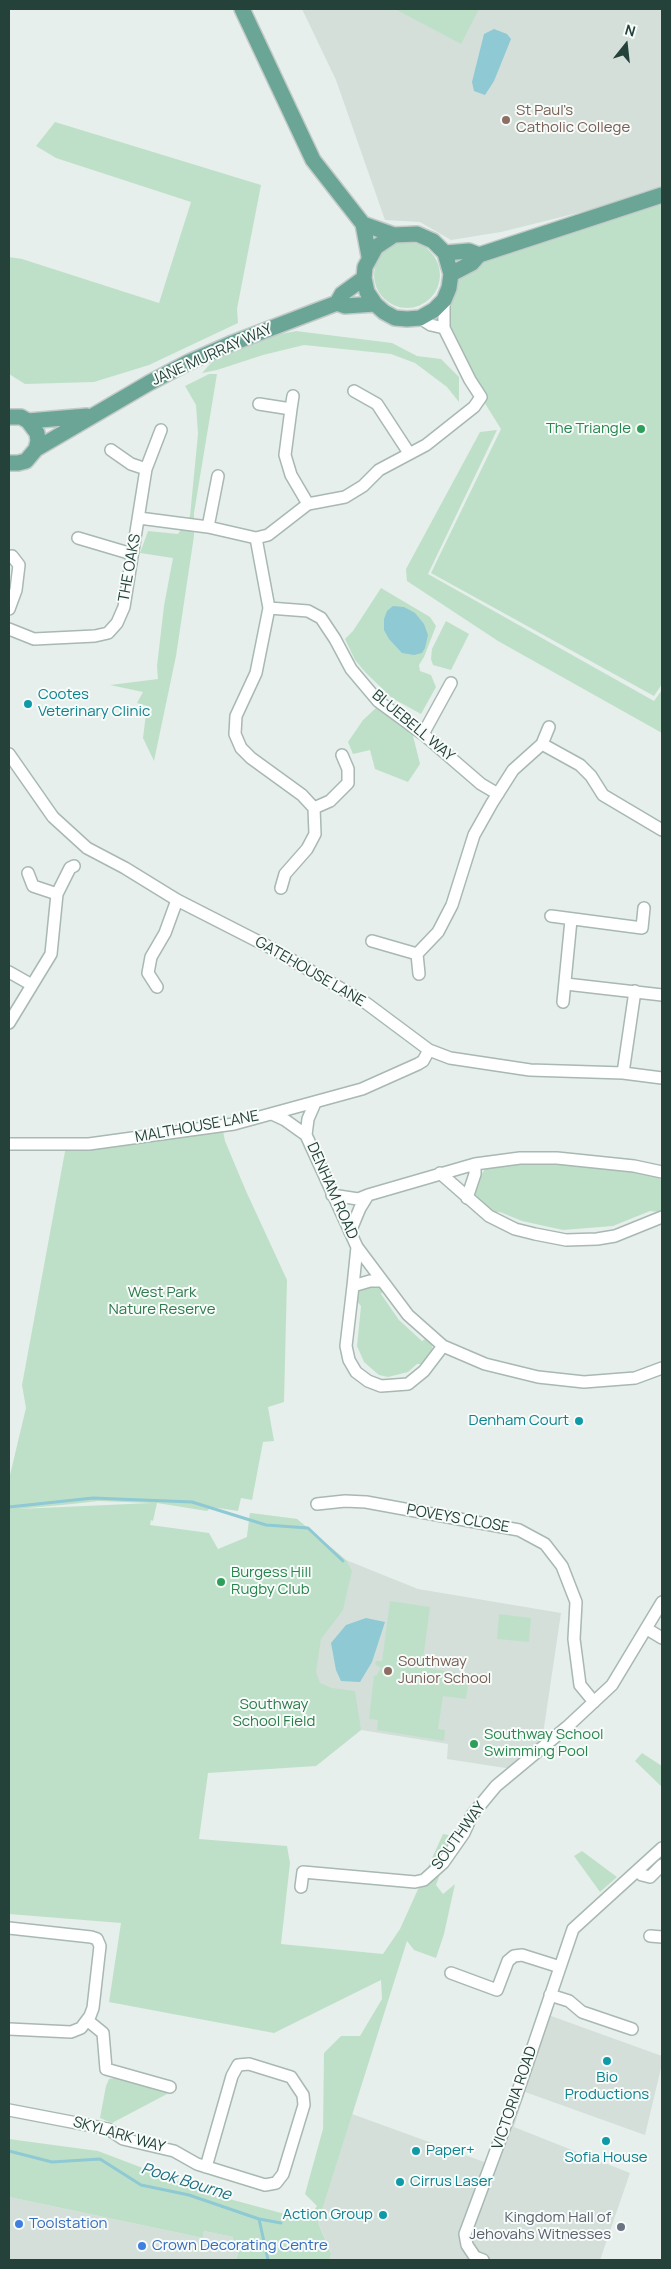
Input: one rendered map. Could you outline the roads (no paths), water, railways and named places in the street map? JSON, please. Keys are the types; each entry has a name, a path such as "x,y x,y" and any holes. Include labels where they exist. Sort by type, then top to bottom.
{"main road":[{"path":"242,9 313,160 363,224 369,256 364,278 367,292 374,304 395,318 420,318 434,310 444,300 450,288 451,274 445,253 426,237 409,233 394,235 384,240 369,256"},
{"path":"451,274 472,263 479,255 662,195"},
{"path":"363,224 394,235"},
{"path":"445,253 469,250 479,255"},
{"path":"364,278 342,294 337,303 345,306 374,304"},
{"name":"JANE MURRAY WAY","path":"14,463 26,461 36,449 149,383 206,355 337,303"},
{"name":"JANE MURRAY WAY","path":"9,417 20,417 28,421 91,416"},
{"path":"28,421 37,433 36,449"},
{"path":"9,477 14,463"}],"street":[{"path":"139,518 208,528 256,538 268,535 308,504 345,497 363,486 380,470 426,445 474,407 481,397 470,380 444,328 444,300"},
{"path":"420,318 432,325 444,328"},
{"path":"354,391 378,404 409,453"},
{"path":"293,396 284,455 291,475 308,504"},
{"path":"259,404 291,409"},
{"name":"THE OAKS","path":"9,629 34,640 95,636 108,633 117,623 124,607 146,469 161,430"},
{"path":"111,450 131,464 146,469"},
{"path":"208,528 218,476"},
{"path":"78,538 132,554"},
{"path":"256,538 269,608 256,672 236,716 235,734 241,748 251,758 302,795 314,808 315,834 307,849 285,874 281,888"},
{"path":"9,609 16,590 19,565 12,556"},
{"name":"BLUEBELL WAY","path":"269,608 308,611 321,618 336,639 351,669 373,694 481,784 498,794"},
{"path":"422,734 451,683"},
{"path":"419,974 417,954 438,932 452,905 474,835 513,770 542,744 549,728"},
{"path":"542,744 580,765 591,776 603,795 662,830"},
{"name":"GATEHOUSE LANE","path":"9,754 53,817 87,848 125,868 177,900 273,949 366,1004 429,1050 450,1058 521,1068 623,1073 662,1078"},
{"path":"314,808 330,801 348,782 348,770 342,755"},
{"path":"9,1023 51,954 57,894 70,868 74,866"},
{"path":"28,873 33,886 57,894"},
{"path":"157,987 148,973 152,958 165,933 177,900"},
{"path":"551,916 642,928 644,908"},
{"path":"564,1002 571,920"},
{"path":"372,941 417,954"},
{"path":"9,972 32,985"},
{"path":"566,984 662,994"},
{"path":"623,1073 635,991"},
{"name":"MALTHOUSE LANE","path":"9,1144 89,1144 234,1124 362,1089 418,1064 426,1057 429,1050"},
{"name":"DENHAM ROAD","path":"315,1103 308,1118 306,1135 357,1247 408,1315 443,1346 485,1364 538,1377 584,1382 635,1378 662,1368"},
{"name":"DENHAM ROAD","path":"272,1114 285,1120 306,1135"},
{"path":"332,1195 358,1199 474,1164 520,1158 557,1158 634,1166 662,1172"},
{"path":"467,1198 475,1174 474,1164"},
{"path":"440,1173 489,1216 515,1229 566,1240 597,1239 615,1236 662,1217"},
{"path":"350,1232 360,1208 368,1196"},
{"name":"DENHAM ROAD","path":"357,1247 346,1346 356,1372 368,1381 380,1386 408,1384 424,1371 443,1346"},
{"path":"353,1286 370,1281 381,1281"},
{"name":"POVEYS CLOSE","path":"318,1504 344,1501 366,1502 519,1530 544,1544 562,1566 576,1602 574,1639 580,1685 594,1702"},
{"name":"SOUTHWAY","path":"301,1887 302,1872 415,1882 424,1880 443,1863 464,1833 472,1815 496,1786 612,1685 662,1602"},
{"path":"647,1629 662,1638"},
{"path":"662,1848 638,1871 642,1876 650,1877 662,1865"},
{"name":"VICTORIA ROAD","path":"483,2260 475,2257 467,2245 465,2234 508,2120 574,1929 638,1871"},
{"path":"9,1928 98,1939 100,1946 93,2008 81,2028 71,2032 9,2029"},
{"path":"650,1936 662,1937"},
{"path":"451,1973 497,1990 508,1961 514,1956 522,1955 560,1967"},
{"path":"550,1995 569,2002 582,2012 632,2030"},
{"path":"87,2020 102,2033 106,2069 170,2087"},
{"name":"SKYLARK WAY","path":"9,2110 108,2129 123,2139 174,2151 201,2166 265,2186 276,2183 284,2174 304,2105 303,2095 291,2077 249,2064 238,2065 232,2076 201,2166"}],"water":[{"path":"494,29 507,34 511,39 494,81 485,95 474,91 472,82 484,34"},
{"path":"393,606 404,607 415,613 424,624 428,635 422,653 414,655 402,653 389,639 384,630 384,619 387,611"},
{"path":"366,1618 385,1622 372,1662 360,1682 341,1681 336,1670 331,1643 346,1625"}],"waterway":[{"path":"9,1507 93,1498 192,1502 266,1525 308,1528 343,1561"},
{"name":"Pook Bourne","path":"9,2151 52,2162 100,2159 141,2185 189,2195 259,2219 268,2260"},
{"path":"259,2219 281,2223"}],"place":[{"name":"St Paul's Catholic College","path":"506,120"},
{"name":"The Triangle","path":"641,429"},
{"name":"Cootes Veterinary Clinic","path":"28,704"},
{"name":"Denham Court","path":"579,1421"},
{"name":"Burgess Hill Rugby Club","path":"221,1582"},
{"name":"Southway Junior School","path":"388,1671"},
{"name":"Southway School Swimming Pool","path":"474,1744"},
{"name":"Bio Productions","path":"607,2061"},
{"name":"Sofia House","path":"606,2141"},
{"name":"Paper+","path":"416,2151"},
{"name":"Cirrus Laser","path":"400,2182"},
{"name":"Action Group","path":"383,2215"},
{"name":"Toolstation","path":"19,2224"},
{"name":"Kingdom Hall of Jehovahs Witnesses","path":"621,2227"},
{"name":"Crown Decorating Centre","path":"142,2246"}],"park label":[{"name":"West Park Nature Reserve","path":"162,1302"},
{"name":"Southway School Field","path":"274,1714"}]}
